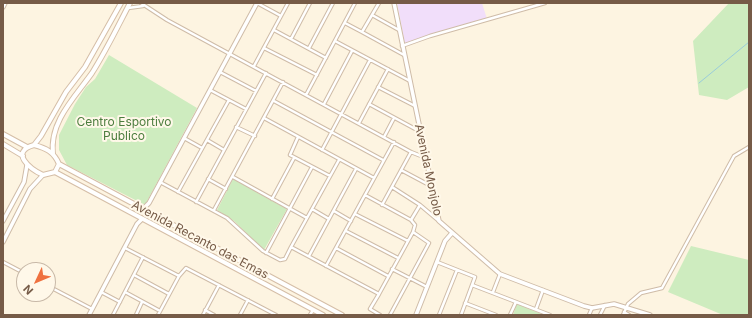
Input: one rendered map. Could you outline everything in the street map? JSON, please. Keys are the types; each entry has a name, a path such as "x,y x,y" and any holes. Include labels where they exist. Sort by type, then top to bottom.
{"main road":[{"path":"53,154 55,129 73,98 100,59 130,3"},
{"path":"34,145 41,136 66,92 85,68 120,4 123,8 128,8"},
{"path":"3,134 27,147 34,145 43,147 53,154 59,164 55,172 43,175 27,165 23,156 3,144"},
{"path":"23,156 27,147"},
{"name":"Avenida Recanto das Emas","path":"59,164 64,169 143,209 172,226 342,315"},
{"name":"Avenida Recanto das Emas","path":"55,172 323,315"},
{"path":"154,225 156,216"},
{"path":"160,228 166,226 164,221"},
{"path":"168,233 168,229 172,226"}],"street":[{"path":"3,7 5,3"},
{"path":"143,209 149,203 257,3 281,16"},
{"path":"254,66 288,3"},
{"path":"291,39 310,3"},
{"path":"309,48 333,3"},
{"path":"306,95 356,3"},
{"path":"362,32 379,3"},
{"name":"Avenida Monjolo","path":"394,3 414,106 439,221 500,274 592,308"},
{"path":"402,46 430,36 545,3"},
{"path":"128,8 142,4 411,152 426,158"},
{"path":"372,15 399,30"},
{"path":"345,23 404,55"},
{"path":"274,30 326,58"},
{"path":"335,41 410,81"},
{"path":"264,48 317,76"},
{"path":"324,104 352,50"},
{"path":"322,150 370,60"},
{"path":"359,123 388,70"},
{"path":"220,72 256,91"},
{"path":"196,202 266,73"},
{"path":"214,210 283,82"},
{"path":"378,87 414,106"},
{"path":"210,90 246,109"},
{"path":"178,192 229,100"},
{"path":"274,101 383,160"},
{"path":"369,104 420,131"},
{"path":"264,118 374,178"},
{"path":"384,137 394,118"},
{"path":"236,127 255,136"},
{"path":"298,137 290,154 294,158 330,176"},
{"path":"184,138 202,148"},
{"path":"207,140 224,150"},
{"path":"326,266 394,142"},
{"path":"629,315 623,314 630,302 641,293 662,288 734,156 749,147"},
{"path":"382,204 411,152"},
{"path":"272,199 294,158"},
{"path":"160,182 214,210 233,222 266,253 282,261 339,160"},
{"path":"3,221 24,182 27,165"},
{"path":"266,253 312,167"},
{"path":"309,256 356,169"},
{"path":"401,170 431,186"},
{"path":"3,242 4,237 33,184 43,175"},
{"path":"233,177 307,218"},
{"path":"208,179 226,189"},
{"path":"392,187 430,212 439,221"},
{"path":"365,196 411,220 415,225 413,232 370,310 380,315"},
{"path":"148,212 149,203"},
{"path":"411,220 420,205"},
{"path":"10,209 14,209 17,214"},
{"path":"312,209 329,219"},
{"path":"430,212 436,209"},
{"path":"334,211 351,221"},
{"path":"355,214 408,241"},
{"path":"89,315 141,218"},
{"path":"346,231 398,258"},
{"path":"390,315 430,242 413,232"},
{"path":"416,315 445,241 452,233"},
{"path":"291,247 379,294"},
{"path":"125,248 179,276"},
{"path":"336,248 388,276"},
{"path":"113,315 143,257"},
{"path":"3,262 16,269"},
{"path":"437,262 474,277 461,315"},
{"path":"158,315 179,276 183,270 188,269 276,315"},
{"path":"392,269 427,287"},
{"path":"439,315 457,270"},
{"path":"493,292 500,274"},
{"path":"134,275 169,294"},
{"path":"203,315 219,285"},
{"path":"472,285 550,315"},
{"path":"56,290 92,309"},
{"path":"536,309 543,290"},
{"path":"101,292 120,302"},
{"path":"125,292 160,311"},
{"path":"240,315 248,300"},
{"path":"136,315 142,302"},
{"path":"510,315 516,302"},
{"path":"465,303 496,315"},
{"path":"600,315 606,304"},
{"path":"589,315 592,308 606,304 614,304 648,315"},
{"path":"205,310 214,315"},
{"path":"310,315 313,310"}],"shaded area":[{"path":"397,3 482,3 487,19 405,44"}],"green space":[{"path":"729,3 749,3 749,87 727,100 699,95 693,41"},
{"name":"Centro Esportivo Publico","path":"109,55 197,108 145,205 67,165 59,150 59,135 75,104 86,87 95,79"},
{"path":"233,179 287,209 264,250 234,221 217,210"},
{"path":"691,246 749,260 749,315 723,315 668,292"},
{"path":"517,304 544,315 513,315"}],"waterway":[{"path":"699,83 749,42"}]}
